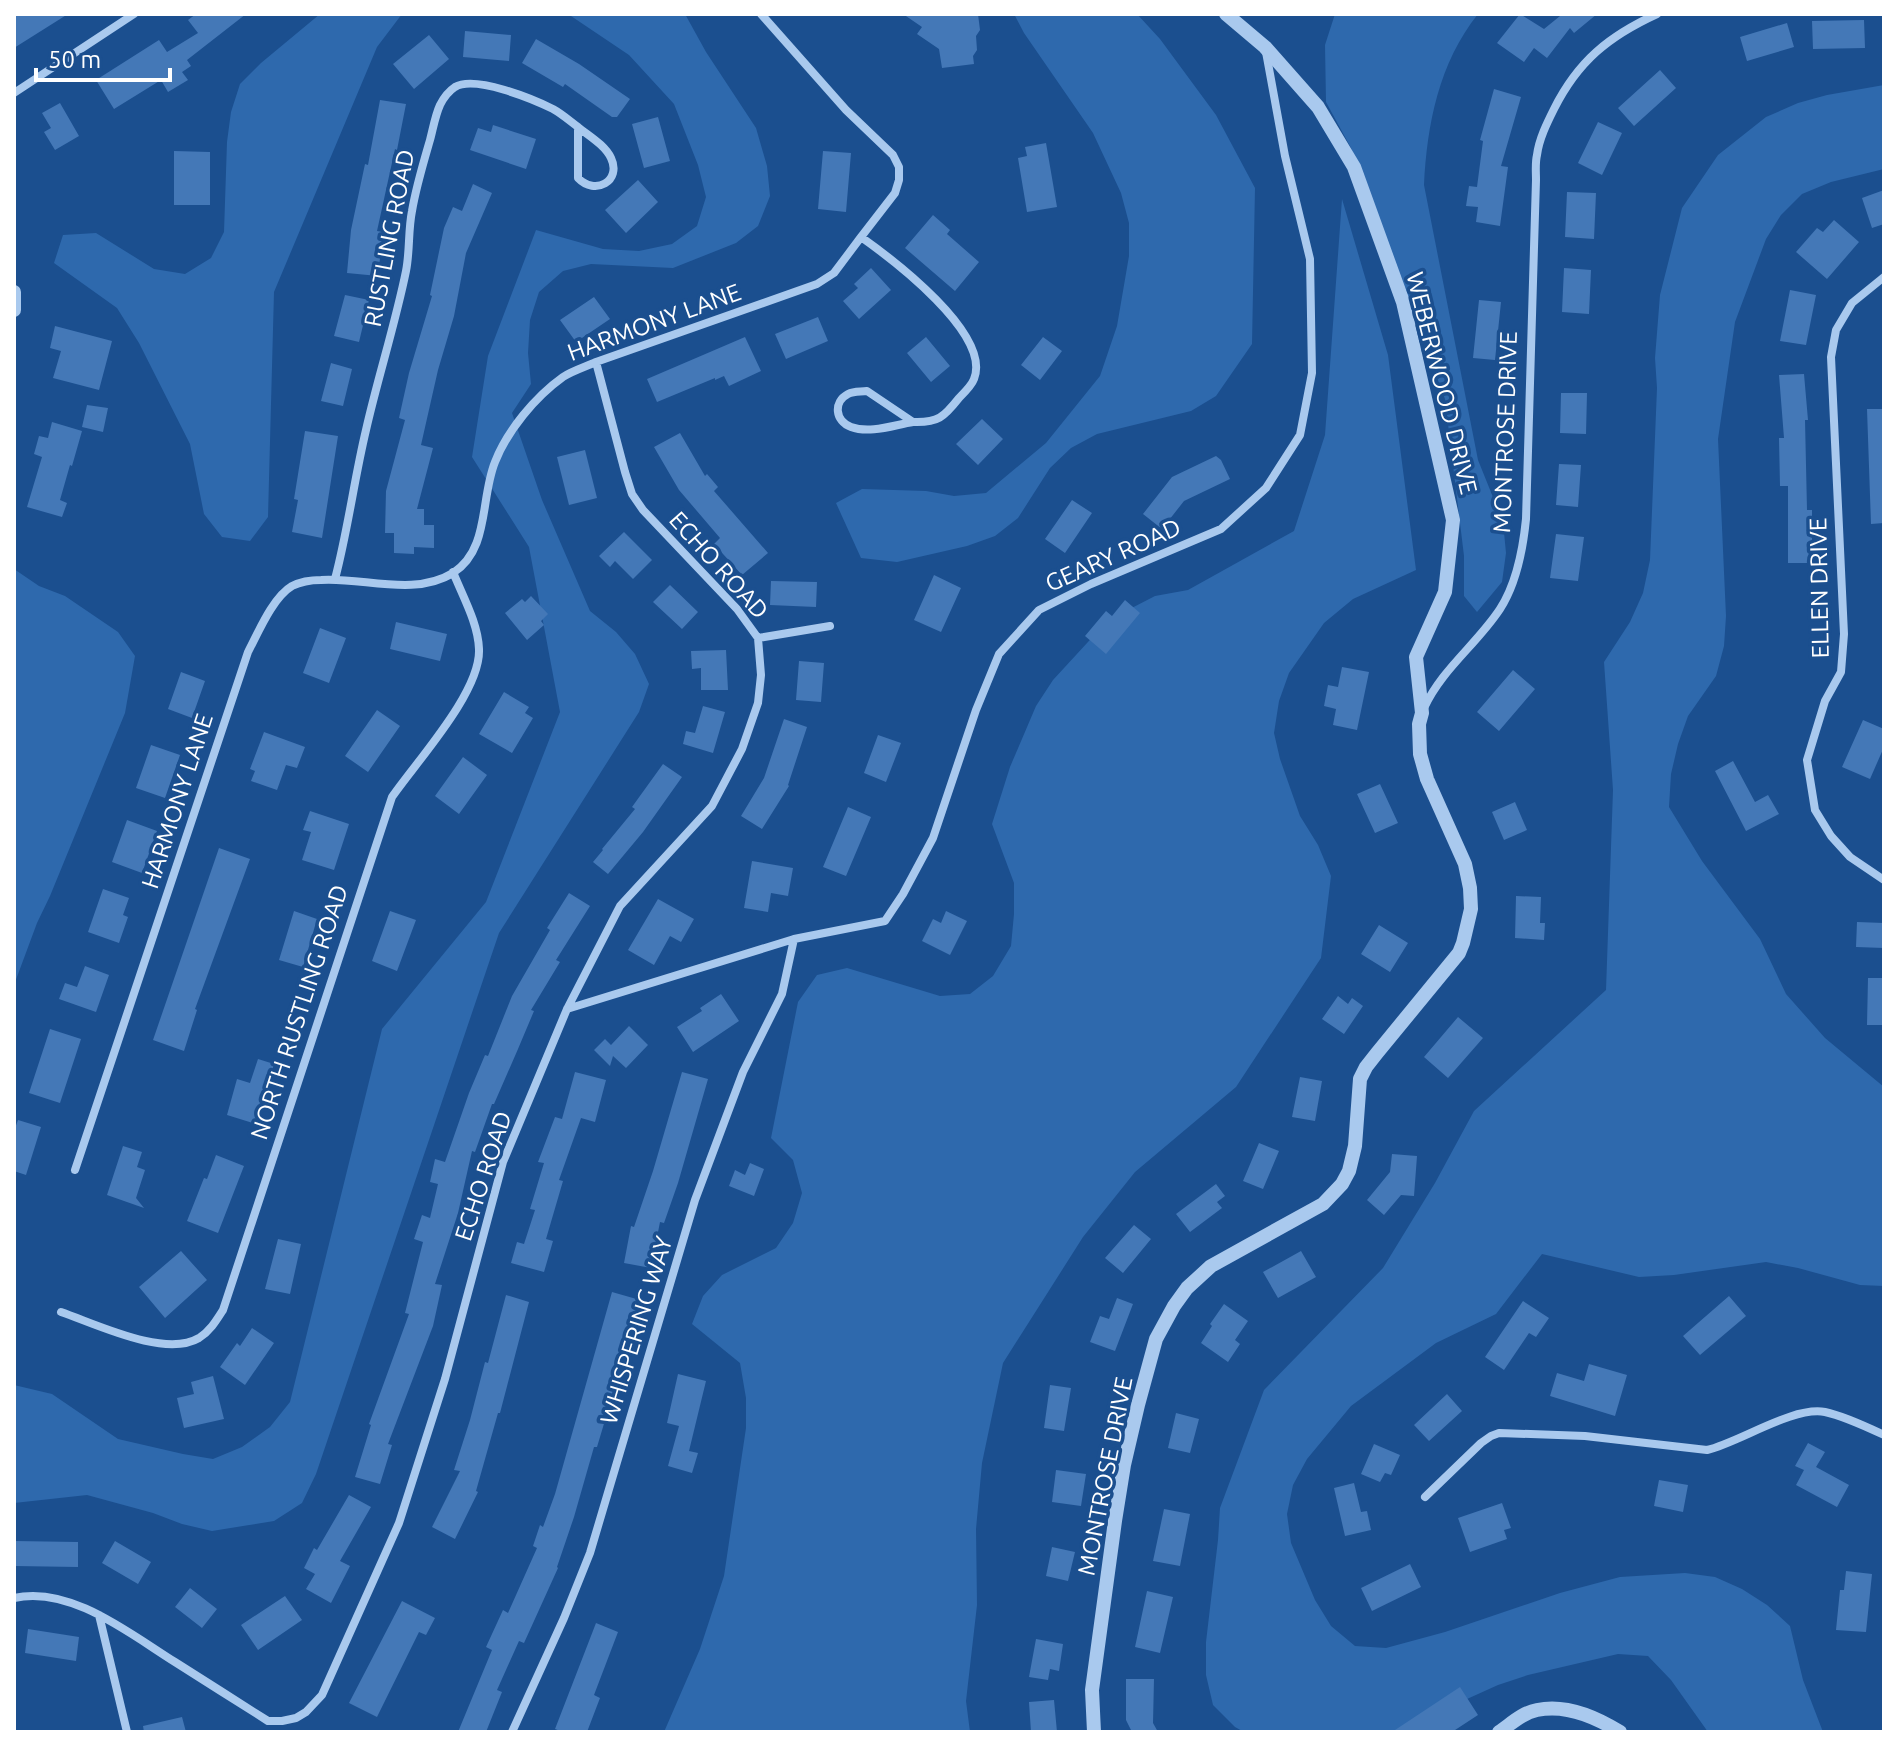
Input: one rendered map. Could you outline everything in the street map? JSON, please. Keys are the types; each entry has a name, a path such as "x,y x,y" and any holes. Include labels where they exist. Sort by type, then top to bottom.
{"street":[{"path":"14,93 134,14"},
{"name":"HARMONY LANE","path":"75,1170 248,652 278,600 292,586 312,580 412,585 436,580 453,572 471,556 480,536 494,464 504,443 520,420 563,377 596,362 817,284 834,273 895,193 899,167 893,155 846,110 761,14"},
{"name":"WEBERWOOD DRIVE","path":"1226,14 1265,47 1318,107 1354,167 1403,302 1453,520 1445,592 1416,657 1422,713"},
{"name":"MONTROSE DRIVE","path":"1094,1732 1092,1690 1122,1479 1138,1405 1163,1323 1187,1288 1211,1266 1323,1204 1342,1184 1352,1159 1360,1079 1366,1067 1459,953 1463,943 1471,909 1470,888 1465,864 1427,779 1420,754 1419,724 1431,694 1442,677 1500,609 1513,581 1524,541 1537,155 1560,97 1585,61 1611,39 1657,14"},
{"name":"GEARY ROAD","path":"567,1009 794,939 885,921 933,838 976,710 999,654 1039,610 1091,584 1221,529 1266,488 1300,435 1312,373 1310,259 1285,156 1265,47"},
{"name":"RUSTLING ROAD","path":"335,579 345,541 358,462 407,268 415,193 439,106 456,86 468,83 528,98 556,111 578,127 601,145 611,157 614,167 612,177 603,185 591,187 578,178 578,127"},
{"path":"861,237 901,266 929,292 967,337 974,355 974,380 938,420 873,429 854,428 843,423 837,412 838,403 853,392 867,391 913,422"},
{"name":"ELLEN DRIVE","path":"1884,277 1852,303 1836,330 1831,357 1844,634 1841,672 1825,701 1807,760 1815,810 1831,836 1850,857 1884,880"},
{"path":"14,292 14,310"},
{"name":"ECHO ROAD","path":"14,1598 27,1594 60,1599 99,1615 268,1721 296,1718 322,1695 399,1523 445,1379 503,1162 567,1009 620,906 712,806 742,749 758,703 761,675 758,638 737,609 643,510 632,494 596,362"},
{"name":"NORTH RUSTLING ROAD","path":"61,1312 138,1339 171,1345 189,1343 201,1337 223,1310 392,797 442,732 479,664 475,626 453,572"},
{"path":"758,638 830,626"},
{"name":"WHISPERING WAY","path":"512,1732 590,1553 695,1200 743,1072 782,994 794,939"},
{"path":"1425,1497 1481,1443 1499,1433 1585,1436 1707,1450 1724,1446 1791,1416 1825,1412 1884,1435"},
{"path":"99,1615 127,1732"},
{"path":"1499,1732 1521,1716 1537,1710 1556,1709 1585,1714 1620,1732"}],"shaded area":[{"path":"320,14 402,14 377,47 274,292 268,517 250,541 222,537 204,514 190,444 139,343 117,308 54,263 63,235 96,233 154,269 185,274 211,258 224,232 227,142 231,112 240,84"},
{"path":"568,14 685,14 756,128 767,166 770,196 758,226 736,243 673,268 591,264 563,271 539,292 530,320 528,353 531,384 512,413 542,500 590,611 616,632 635,654 649,684 639,712 499,933 316,1474 302,1503 274,1521 212,1531 87,1495 14,1503 14,1385 52,1394 118,1439 213,1459 242,1447 270,1427 290,1402 382,1029 486,902 560,712 529,547 472,457 488,356 536,230 603,249 639,251 672,244 697,226 706,197 698,165 674,104 629,55"},
{"path":"1014,14 1137,14 1160,39 1216,115 1255,188 1252,344 1216,396 1191,411 1097,434 1071,448 1050,468 1018,518 995,536 967,546 897,562 861,558 836,503 862,489 926,491 954,496 986,493 1046,443 1100,376 1117,326 1129,256 1129,223 1121,193 1093,133"},
{"path":"1335,14 1478,14 1454,53 1438,95 1428,139 1424,185 1478,460 1503,522 1506,553 1502,582 1477,612 1464,596 1464,556 1445,399 1351,148 1326,102 1325,45"},
{"path":"1884,85 1884,169 1831,182 1802,194 1781,215 1766,239 1735,322 1718,439 1726,616 1724,646 1716,676 1688,716 1678,744 1671,774 1669,807 1702,861 1760,939 1786,994 1825,1038 1884,1087 1884,1286 1860,1285 1766,1262 1639,1277 1542,1254 1496,1314 1436,1343 1351,1406 1307,1459 1293,1485 1287,1514 1291,1543 1315,1600 1331,1626 1355,1646 1386,1648 1620,1577 1685,1573 1715,1577 1767,1605 1790,1626 1803,1680 1823,1732 1708,1732 1671,1680 1648,1656 1618,1654 1498,1685 1394,1732 1244,1732 1213,1705 1206,1675 1206,1642 1220,1508 1264,1390 1383,1268 1474,1111 1606,990 1613,790 1604,662 1630,622 1643,593 1650,560 1657,388 1655,358 1660,295 1682,208 1718,155 1766,117 1827,95"},
{"path":"1342,199 1388,355 1416,570 1353,599 1324,623 1289,673 1279,701 1274,733 1280,759 1300,816 1318,845 1331,876 1321,958 1236,1087 1135,1172 1083,1237 1003,1363 982,1463 976,1529 977,1605 966,1701 970,1732 664,1732 700,1649 724,1576 746,1428 746,1398 740,1363 692,1324 703,1296 722,1275 776,1248 793,1223 802,1193 793,1160 771,1138 798,1002 817,975 847,968 940,996 970,994 993,976 1011,946 1014,883 992,824 1010,767 1036,706 1053,680 1099,630 1124,612 1155,596 1188,590 1294,531 1325,435"},
{"path":"14,569 39,586 65,596 118,632 135,656 125,713 14,985"}],"building":[{"path":"14,14 68,14 14,48"},
{"path":"196,14 246,14 187,60 191,66 182,72 188,80 168,92 161,80 114,109 96,80 159,40 167,52 198,33 188,20"},
{"path":"903,14 978,14 980,30 976,36 974,64 942,68 939,49 917,34 922,27"},
{"path":"1520,14 1544,29 1560,16 1558,14 1597,14 1574,33 1570,28 1547,58 1534,48 1524,62 1497,43"},
{"path":"1864,20 1865,48 1813,49 1812,21"},
{"path":"1787,23 1794,47 1747,61 1740,37"},
{"path":"465,31 511,35 509,61 463,57"},
{"path":"429,35 449,59 414,89 393,64"},
{"path":"536,39 630,99 617,117 612,117 565,84 563,87 522,63"},
{"path":"1660,70 1676,88 1634,126 1618,108"},
{"path":"1494,89 1521,97 1501,166 1508,167 1500,226 1476,222 1478,207 1466,206 1469,186 1477,187 1483,141 1480,140"},
{"path":"380,100 406,104 377,231 383,232 378,276 347,273 351,230 365,164 368,165"},
{"path":"60,103 79,136 55,150 44,132 51,128 42,113"},
{"path":"658,117 670,161 644,168 632,124"},
{"path":"1598,122 1622,133 1602,175 1578,163"},
{"path":"493,125 536,139 526,169 470,150 478,128 491,132"},
{"path":"1046,143 1057,207 1027,212 1018,158 1027,156 1025,147"},
{"path":"174,151 210,152 210,205 174,205"},
{"path":"823,151 851,153 846,212 818,209"},
{"path":"638,180 658,202 626,233 605,210"},
{"path":"473,184 492,193 466,253 454,316 421,445 433,448 417,509 424,509 424,525 434,525 434,548 414,547 414,554 394,553 394,533 385,533 386,491 405,420 399,418 432,296 444,228 453,207 462,211"},
{"path":"1884,190 1884,224 1872,228 1862,198"},
{"path":"1567,192 1596,193 1594,239 1565,237"},
{"path":"933,215 950,230 947,234 979,262 955,291 905,248"},
{"path":"1834,220 1859,242 1827,279 1796,252 1817,228 1823,232"},
{"path":"871,268 891,290 859,319 843,301 858,288 854,284"},
{"path":"1564,268 1591,270 1589,314 1562,312"},
{"path":"1790,290 1816,295 1806,345 1780,341"},
{"path":"345,295 369,300 359,342 334,336"},
{"path":"594,297 610,319 576,342 560,320"},
{"path":"1479,300 1501,302 1495,360 1473,358"},
{"path":"818,317 828,341 786,359 775,334"},
{"path":"55,326 112,341 99,390 53,378 61,351 50,348"},
{"path":"745,337 761,371 729,386 724,376 715,378 657,402 647,379"},
{"path":"926,337 950,366 931,382 907,353"},
{"path":"1043,337 1062,351 1040,380 1021,365"},
{"path":"331,363 352,369 343,406 321,401"},
{"path":"1804,374 1808,420 1805,420 1807,510 1812,510 1812,563 1788,563 1788,486 1780,486 1779,438 1784,438 1779,375"},
{"path":"1561,393 1587,393 1586,434 1560,433"},
{"path":"87,405 108,408 103,432 82,427"},
{"path":"1867,409 1884,409 1884,523 1871,524"},
{"path":"982,419 1003,439 978,465 956,444"},
{"path":"52,422 82,431 60,500 67,503 62,517 27,507 42,457 34,454 39,436 48,438"},
{"path":"305,431 338,436 322,538 292,532"},
{"path":"680,433 705,476 707,474 718,487 714,491 768,553 742,575 714,544 720,538 679,490 654,447"},
{"path":"585,450 597,498 569,505 557,457"},
{"path":"1216,456 1230,479 1184,501 1162,529 1143,514 1172,477"},
{"path":"1559,464 1581,465 1578,507 1556,505"},
{"path":"1072,500 1092,513 1065,553 1045,539"},
{"path":"624,532 652,560 633,579 615,561 610,567 599,556"},
{"path":"1556,534 1584,537 1578,581 1550,578"},
{"path":"934,575 961,588 941,632 914,620"},
{"path":"771,581 817,582 816,607 770,605"},
{"path":"670,585 698,612 682,629 653,602"},
{"path":"531,596 548,614 541,621 544,625 527,640 505,613 522,599 525,602"},
{"path":"1125,600 1140,613 1106,654 1085,636 1106,611 1112,616"},
{"path":"396,622 447,634 440,661 390,649"},
{"path":"320,628 346,638 329,683 303,673"},
{"path":"726,650 728,690 701,690 701,668 692,669 691,651"},
{"path":"799,661 824,663 821,702 796,700"},
{"path":"1342,667 1369,672 1357,730 1333,725 1336,709 1324,706 1328,685 1338,687"},
{"path":"1513,670 1535,689 1499,731 1477,712"},
{"path":"181,672 205,681 192,718 168,709"},
{"path":"504,692 529,707 525,713 533,718 512,753 479,734"},
{"path":"703,706 725,712 713,753 683,744 686,731 695,733"},
{"path":"377,710 400,726 368,772 345,756"},
{"path":"784,719 807,727 789,786 762,829 741,816 764,778"},
{"path":"1863,720 1884,729 1884,747 1870,779 1842,767"},
{"path":"264,732 305,747 297,768 286,765 277,790 251,781 255,771 250,769"},
{"path":"878,735 901,743 886,782 864,773"},
{"path":"151,745 180,755 165,798 136,788"},
{"path":"463,757 487,775 459,814 435,796"},
{"path":"1733,761 1755,802 1768,795 1779,814 1746,831 1715,771"},
{"path":"663,764 682,777 608,874 593,862 635,809 632,807"},
{"path":"1380,784 1398,823 1375,833 1357,794"},
{"path":"1515,802 1527,830 1504,840 1492,812"},
{"path":"848,807 871,817 846,876 823,867"},
{"path":"310,811 349,824 334,870 302,860 311,832 303,830"},
{"path":"127,820 157,831 142,873 112,862"},
{"path":"219,848 250,859 195,1009 184,1051 153,1040"},
{"path":"752,861 793,868 788,896 771,893 768,912 744,908"},
{"path":"103,889 129,898 123,915 128,917 119,943 88,932"},
{"path":"569,893 590,906 556,960 560,962 531,1010 534,1011 492,1104 475,1152 472,1151 458,1213 435,1284 442,1285 433,1326 388,1444 392,1445 380,1484 355,1477 369,1424 409,1314 405,1313 423,1242 414,1239 422,1215 430,1218 438,1184 430,1182 435,1159 445,1162 469,1093 512,996"},
{"path":"1516,896 1541,897 1540,923 1545,923 1544,940 1515,938"},
{"path":"658,899 694,919 681,942 670,936 654,965 628,950"},
{"path":"294,911 317,919 303,967 279,960"},
{"path":"390,911 416,920 397,971 372,961"},
{"path":"946,911 967,921 950,955 922,941 933,919 941,923"},
{"path":"1857,922 1884,923 1884,948 1856,947"},
{"path":"1379,925 1408,943 1390,972 1361,954"},
{"path":"85,966 109,975 96,1012 59,999 65,983 77,987"},
{"path":"1868,978 1884,978 1884,1025 1867,1025"},
{"path":"721,994 739,1021 693,1052 677,1027"},
{"path":"1338,996 1348,1004 1352,998 1363,1006 1344,1034 1322,1019"},
{"path":"1458,1017 1483,1038 1448,1078 1424,1057"},
{"path":"629,1026 648,1045 626,1068 613,1056 610,1066 594,1050 605,1039 611,1045"},
{"path":"50,1029 81,1039 60,1103 29,1093"},
{"path":"258,1059 274,1064 256,1124 227,1115 237,1079 250,1083"},
{"path":"575,1072 606,1080 595,1122 581,1118 559,1180 563,1181 546,1239 553,1241 544,1272 511,1263 517,1242 524,1244 535,1210 530,1209 544,1163 538,1162 555,1117 562,1119"},
{"path":"682,1072 708,1079 678,1183 664,1223 660,1222 651,1268 624,1263 631,1226 634,1227 653,1171"},
{"path":"1300,1077 1322,1081 1315,1121 1292,1117"},
{"path":"18,1120 41,1127 26,1175 14,1171 14,1131"},
{"path":"1259,1143 1279,1151 1263,1189 1243,1181"},
{"path":"123,1146 142,1152 137,1167 145,1170 136,1198 144,1208 107,1195"},
{"path":"1392,1154 1417,1156 1414,1196 1401,1195 1384,1215 1367,1200 1390,1172"},
{"path":"216,1155 244,1166 218,1233 187,1221"},
{"path":"750,1163 764,1169 754,1196 729,1186 735,1170 745,1175"},
{"path":"1216,1184 1225,1196 1217,1202 1222,1208 1190,1232 1176,1214"},
{"path":"1134,1225 1151,1239 1123,1273 1105,1258"},
{"path":"278,1239 301,1244 290,1294 265,1289"},
{"path":"181,1251 207,1280 165,1318 139,1287"},
{"path":"1301,1251 1316,1277 1278,1298 1263,1272"},
{"path":"612,1292 640,1300 558,1568 524,1643 519,1641 497,1690 502,1692 486,1732 458,1732 492,1650 486,1647 503,1610 508,1613 537,1548 533,1546 555,1494"},
{"path":"506,1295 529,1302 478,1492 455,1539 432,1527 460,1471 454,1470"},
{"path":"1729,1296 1746,1316 1700,1355 1683,1336"},
{"path":"1117,1298 1133,1304 1115,1351 1090,1342 1100,1316 1109,1319"},
{"path":"1523,1301 1549,1318 1536,1337 1529,1333 1504,1370 1485,1357"},
{"path":"1224,1304 1248,1321 1235,1340 1240,1344 1228,1362 1201,1343"},
{"path":"252,1328 274,1343 245,1385 220,1367"},
{"path":"1589,1364 1627,1375 1615,1416 1550,1396 1557,1373 1584,1381"},
{"path":"678,1374 706,1381 689,1451 698,1453 692,1473 668,1466 679,1426 667,1423"},
{"path":"213,1376 224,1419 184,1428 177,1398 194,1394 191,1382"},
{"path":"1050,1385 1071,1388 1064,1431 1044,1428"},
{"path":"1447,1394 1462,1411 1429,1441 1414,1425"},
{"path":"1176,1413 1199,1419 1190,1453 1168,1448"},
{"path":"1808,1443 1825,1452 1816,1467 1849,1485 1837,1507 1796,1485 1804,1470 1795,1466"},
{"path":"1374,1444 1400,1455 1391,1475 1385,1473 1380,1482 1361,1474"},
{"path":"1056,1470 1086,1474 1081,1506 1052,1502"},
{"path":"1659,1480 1688,1485 1683,1512 1654,1506"},
{"path":"1354,1483 1361,1512 1367,1511 1371,1530 1345,1536 1334,1488"},
{"path":"349,1495 371,1507 340,1561 350,1566 331,1603 306,1589 315,1574 304,1568"},
{"path":"1502,1503 1511,1528 1504,1530 1507,1539 1470,1552 1458,1518"},
{"path":"1164,1509 1190,1514 1180,1566 1153,1561"},
{"path":"14,1541 78,1542 78,1567 14,1566"},
{"path":"115,1541 151,1562 138,1584 102,1563"},
{"path":"1052,1547 1075,1552 1068,1581 1046,1576"},
{"path":"1410,1564 1421,1587 1372,1611 1361,1588"},
{"path":"1846,1571 1872,1574 1866,1632 1836,1630 1840,1590 1844,1590"},
{"path":"190,1588 217,1609 202,1628 175,1607"},
{"path":"1147,1591 1173,1597 1160,1653 1135,1647"},
{"path":"285,1596 302,1620 258,1650 241,1625"},
{"path":"402,1601 435,1618 426,1635 419,1632 377,1717 349,1703"},
{"path":"596,1623 618,1632 594,1695 600,1698 587,1732 563,1732 555,1729"},
{"path":"28,1629 79,1637 76,1661 25,1653"},
{"path":"1036,1639 1063,1644 1059,1671 1050,1669 1048,1680 1029,1677"},
{"path":"1126,1679 1154,1679 1153,1723 1158,1732 1132,1732 1126,1720"},
{"path":"1460,1687 1478,1715 1452,1732 1392,1732"},
{"path":"1054,1700 1057,1732 1031,1732 1029,1702"},
{"path":"182,1717 186,1732 144,1732 143,1726"}]}
